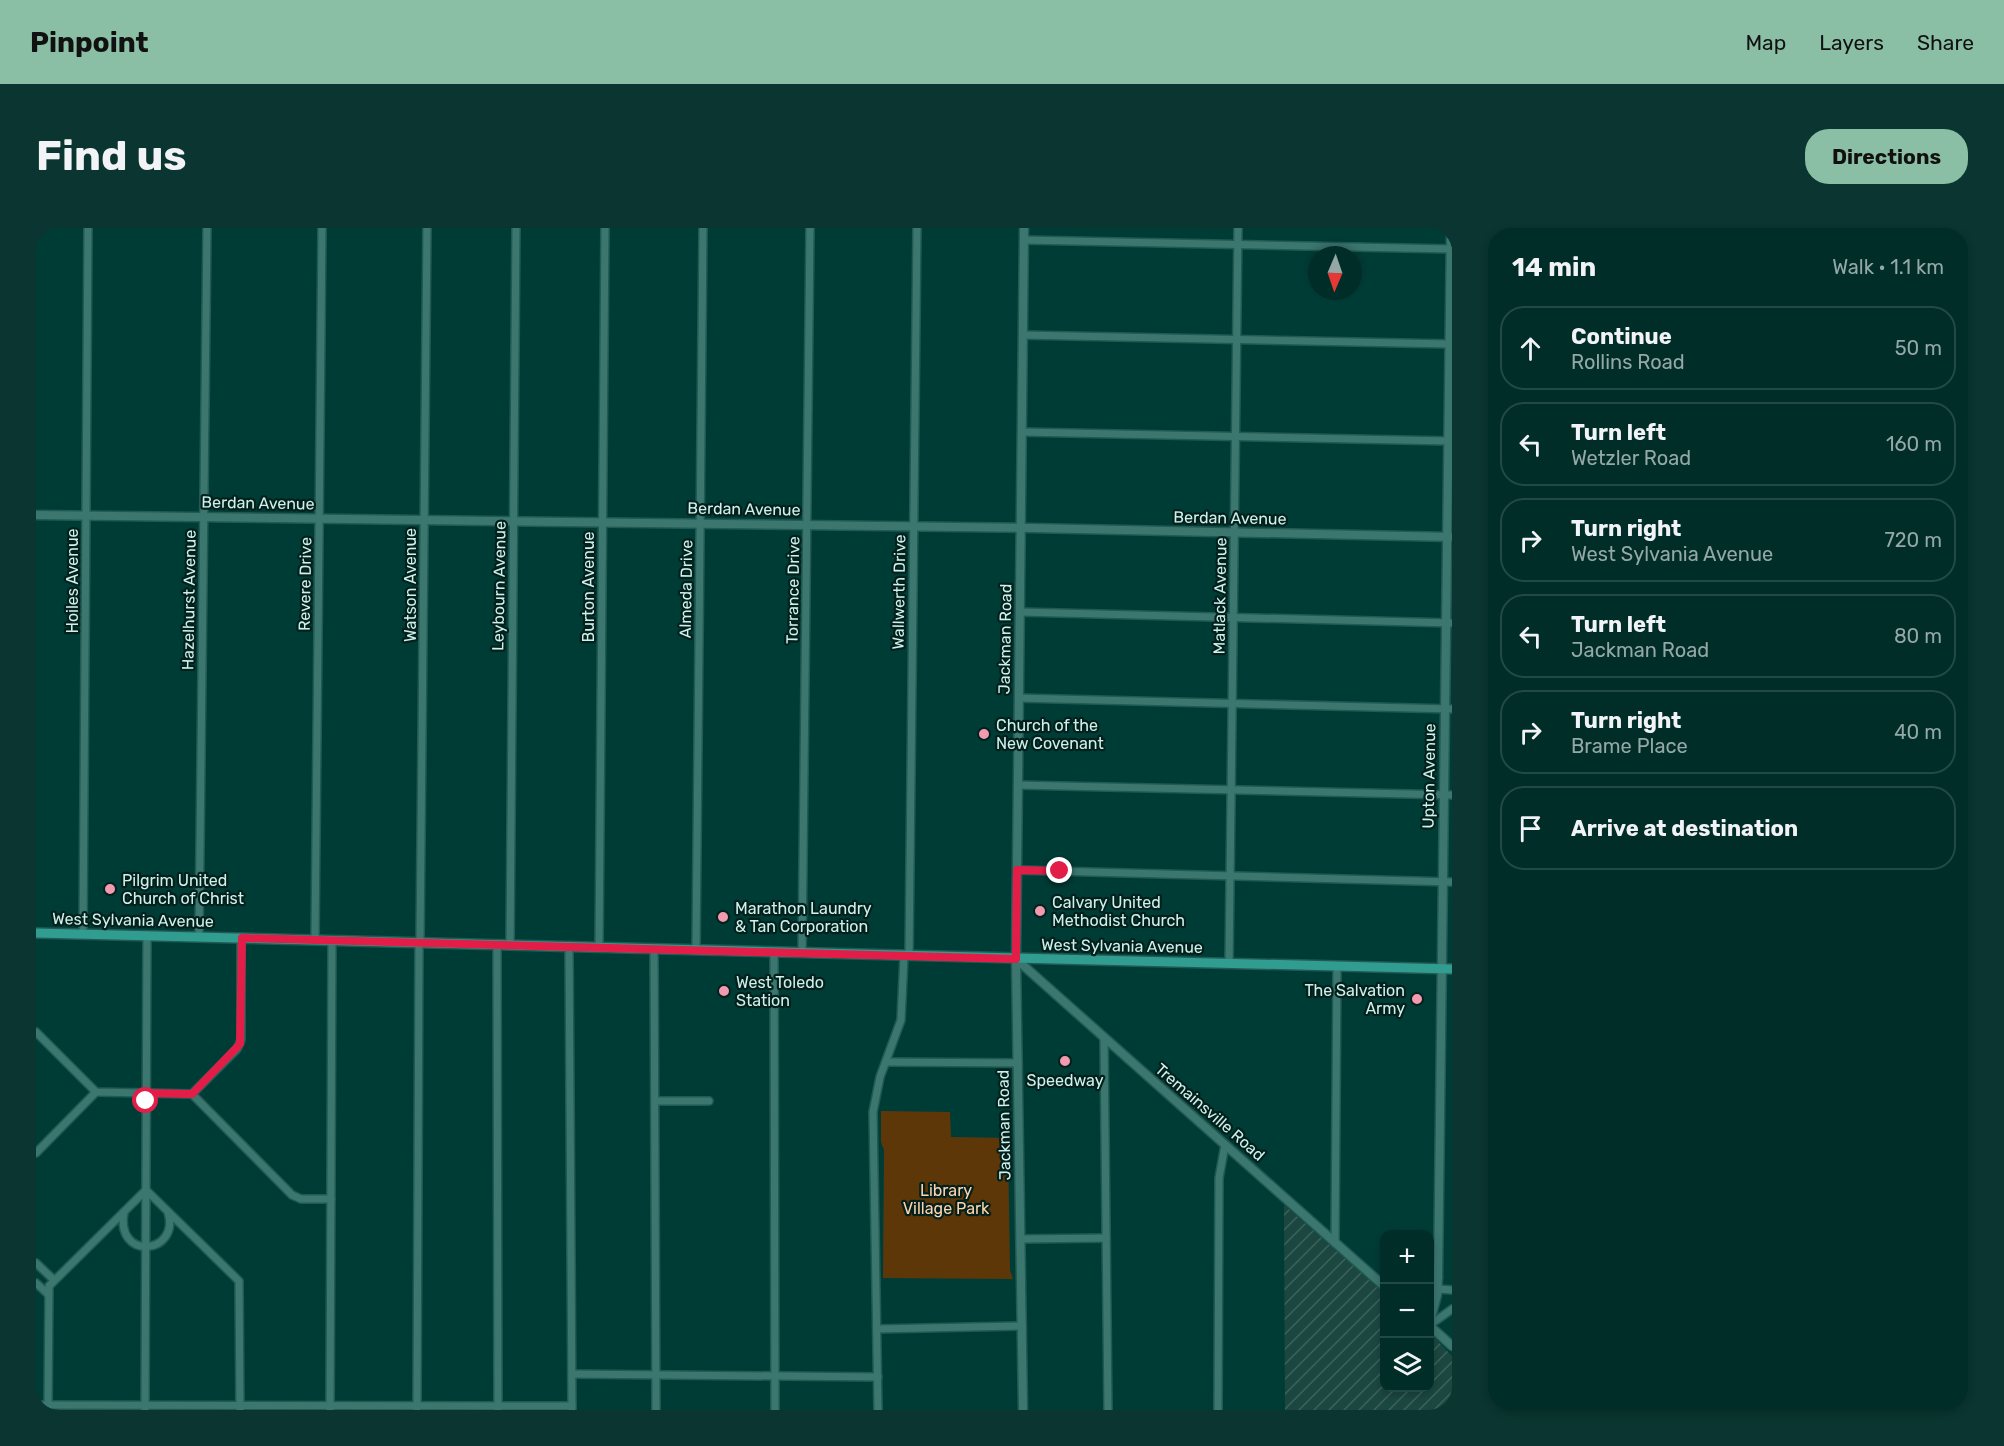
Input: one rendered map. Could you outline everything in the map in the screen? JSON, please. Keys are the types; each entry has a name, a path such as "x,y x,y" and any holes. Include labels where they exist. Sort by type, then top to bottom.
{"main road":[{"name":"West Sylvania Avenue","path":"36,933 1447,969"}],"street":[{"name":"Hoiles Avenue","path":"83,933 88,228"},
{"name":"Hazelhurst Avenue","path":"199,936 207,228"},
{"name":"Revere Drive","path":"315,940 322,228"},
{"name":"Watson Avenue","path":"417,1408 419,943 427,228"},
{"name":"Leybourn Avenue","path":"510,945 516,228"},
{"name":"Burton Avenue","path":"599,947 605,228"},
{"name":"Almeda Drive","path":"696,950 703,228"},
{"name":"Torrance Drive","path":"802,953 810,228"},
{"name":"Wallwerth Drive","path":"878,1410 873,1112 877,1087 901,1020 907,956 917,228"},
{"name":"Jackman Road","path":"1023,1410 1016,959 1024,228"},
{"name":"Matlack Avenue","path":"1229,964 1238,228"},
{"name":"Upton Avenue","path":"1434,1287 1438,1278 1447,969 1451,228"},
{"path":"1024,240 1451,249"},
{"path":"1023,335 1449,345"},
{"path":"1022,432 1449,441"},
{"name":"Berdan Avenue","path":"36,515 1021,528 1450,537"},
{"path":"1020,612 1449,623"},
{"path":"1019,698 1449,709"},
{"path":"1018,785 1448,795"},
{"path":"1017,870 1447,882"},
{"path":"145,1407 147,935"},
{"path":"192,1094 237,1048 241,1040 242,938"},
{"path":"330,1408 332,940"},
{"path":"497,944 498,1408"},
{"path":"36,1405 48,1408 572,1408 569,946"},
{"path":"654,949 656,1410"},
{"path":"774,952 775,1410"},
{"name":"Tremainsville Road","path":"1016,959 1382,1284"},
{"path":"1335,1243 1337,966"},
{"path":"36,1032 96,1092 192,1094 292,1195 301,1199 331,1199"},
{"path":"1104,1039 1108,1410"},
{"path":"886,1062 1018,1063"},
{"path":"36,1153 96,1092"},
{"path":"655,1101 709,1101"},
{"path":"1218,1410 1220,1178 1225,1145"},
{"path":"146,1190 239,1281 240,1407"},
{"path":"48,1408 48,1294 54,1280 146,1190"},
{"path":"124,1210 123,1223 126,1235 137,1245 146,1247 156,1245 167,1233 170,1218 168,1210"},
{"path":"1021,1239 1106,1238"},
{"path":"36,1263 54,1280"},
{"path":"36,1282 48,1294"},
{"path":"1434,1287 1452,1290"},
{"path":"1434,1322 1452,1309"},
{"path":"877,1329 1022,1326"},
{"path":"1434,1329 1452,1346"},
{"path":"572,1374 878,1377"}],"shaded area":[{"path":"1284,1205 1380,1289 1380,1392 1434,1392 1434,1337 1452,1356 1452,1410 1285,1410"}],"green space":[{"name":"Library Village Park","path":"881,1111 950,1112 951,1137 1010,1138 1008,1148 1010,1270 1013,1279 883,1278 884,1150 881,1142"}],"place":[{"name":"Church of the New Covenant","path":"984,734"},
{"name":"Pilgrim United Church of Christ","path":"110,889"},
{"name":"Calvary United Methodist Church","path":"1040,911"},
{"name":"Marathon Laundry & Tan Corporation","path":"723,917"},
{"name":"West Toledo Station","path":"724,991"},
{"name":"The Salvation Army","path":"1417,999"},
{"name":"Speedway","path":"1065,1061"}],"route":[{"path":"146,1101 146,1093 192,1094 240,1044 242,938 1016,959 1017,870 1060,871"}]}
